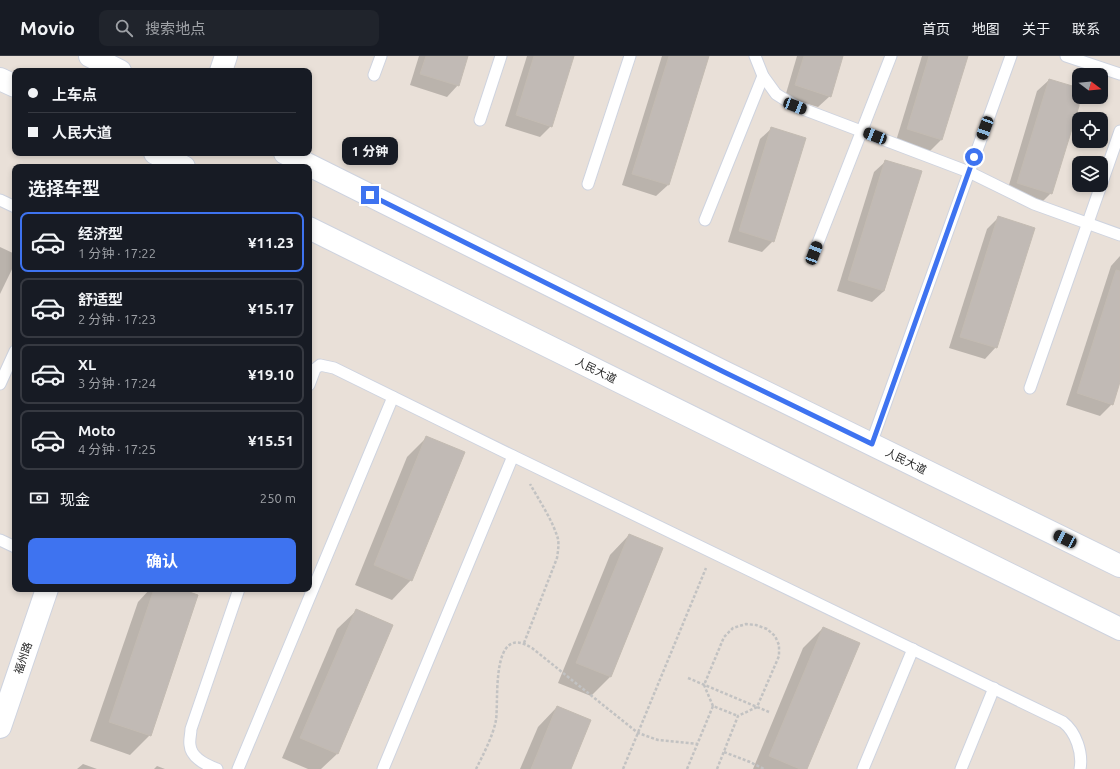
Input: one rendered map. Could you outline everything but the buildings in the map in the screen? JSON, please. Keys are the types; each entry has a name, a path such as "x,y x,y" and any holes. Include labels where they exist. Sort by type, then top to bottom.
{"street":[{"path":"90,56 114,68"},
{"path":"222,68 226,56"},
{"path":"0,79 12,85"},
{"path":"161,156 178,164"},
{"name":"人民大道","path":"291,156 307,164"},
{"name":"人民大道","path":"312,166 722,371 1120,566"},
{"name":"人民大道","path":"312,229 1120,629"},
{"name":"福州路","path":"0,727 46,592"}],"lane":[{"path":"374,75 380,56"},
{"path":"480,120 501,56"},
{"path":"588,184 630,56"},
{"path":"755,56 763,76 776,94 795,106 969,172 1034,204 1120,235"},
{"path":"814,253 891,56"},
{"path":"872,444 1011,56"},
{"path":"1066,56 1120,74"},
{"path":"705,220 763,76"},
{"path":"1030,388 1120,131"},
{"path":"0,200 12,206"},
{"path":"0,384 12,358"},
{"path":"312,378 315,369 320,366 334,368 1063,722 1069,726 1075,736 1081,762 1080,769"},
{"path":"312,591 393,397"},
{"path":"383,769 513,456"},
{"path":"0,540 12,546"},
{"path":"211,768 192,753 190,745 191,729 238,592"},
{"path":"238,769 312,592"},
{"path":"863,769 913,649"},
{"path":"961,769 994,688"}],"path":[{"path":"513,456 544,508 558,538 559,548 557,558 524,643"},
{"path":"623,769 713,552"},
{"path":"687,769 713,706 704,685 724,637 734,628 746,624 756,625 767,629 775,636 779,645 779,656 757,707 738,716 717,769"},
{"path":"476,769 485,751 496,721 499,665 507,647 516,642 524,643 638,733 658,740 698,744"},
{"path":"688,678 769,712"},
{"path":"713,706 738,716"},
{"path":"724,752 764,769"}],"route":[{"path":"370,195 722,371 872,444 974,157"}]}
